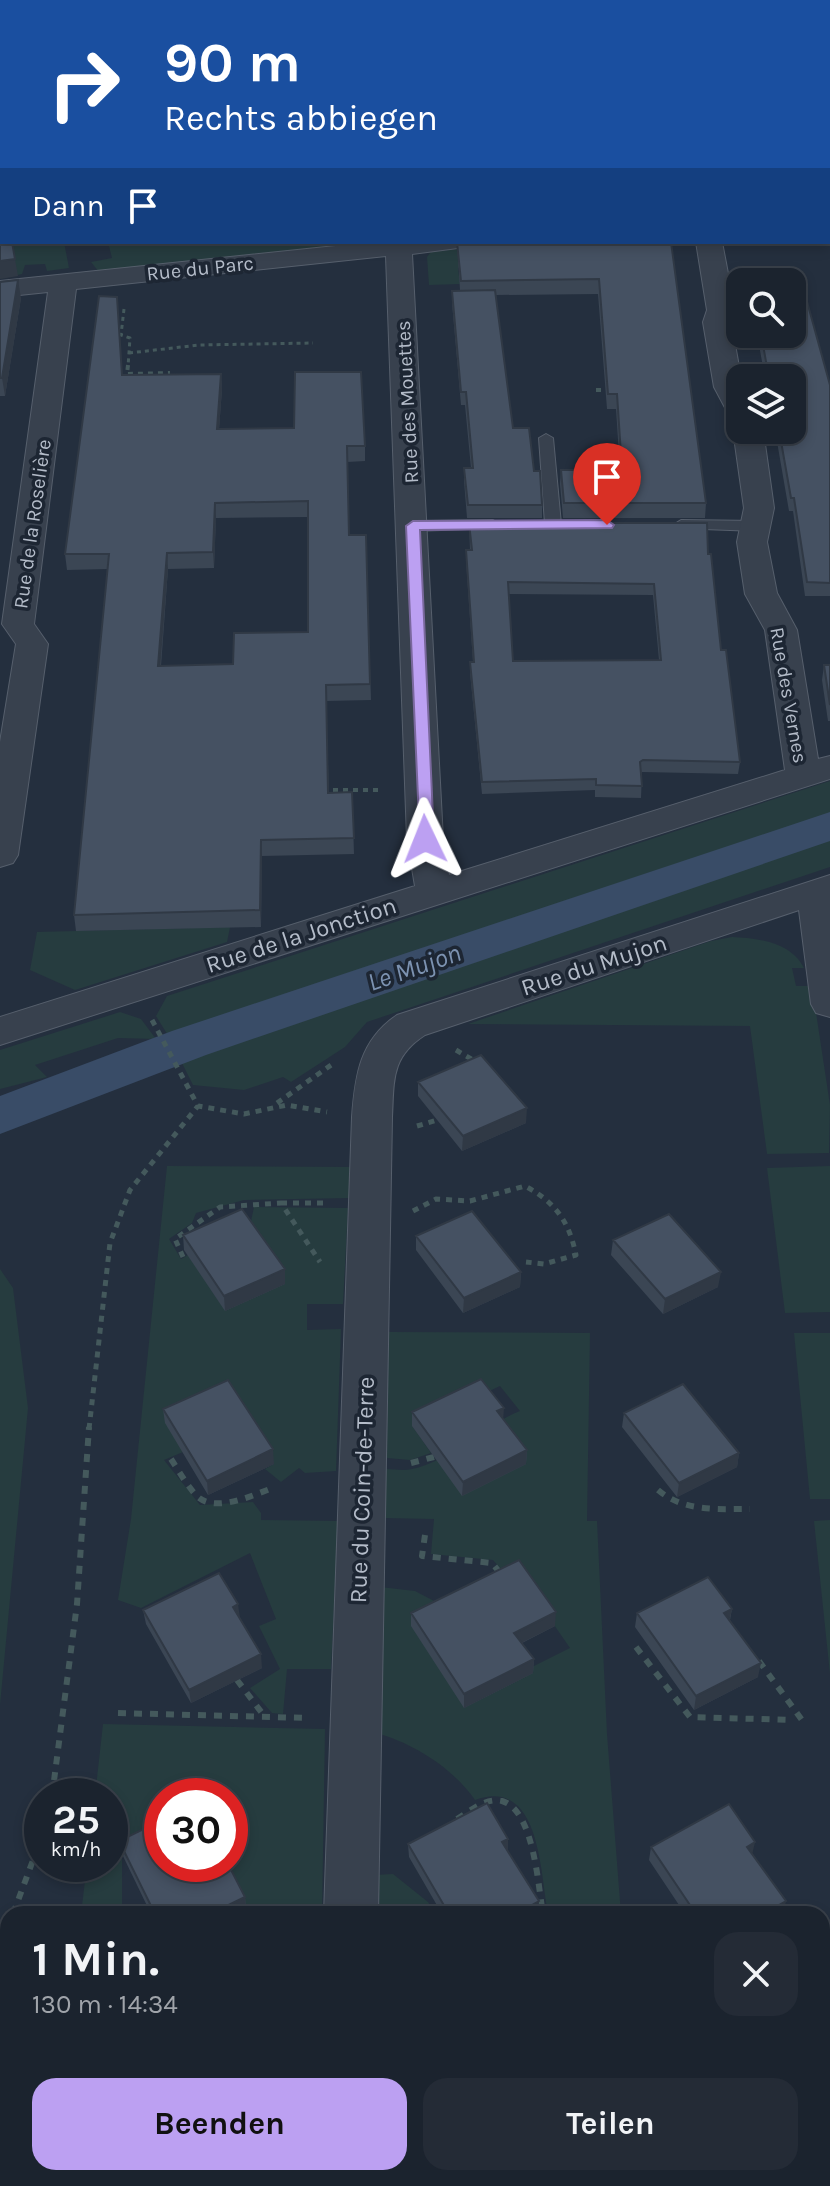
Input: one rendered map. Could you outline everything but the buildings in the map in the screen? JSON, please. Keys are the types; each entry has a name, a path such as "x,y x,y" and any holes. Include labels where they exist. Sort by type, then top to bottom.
{"street":[{"name":"Rue du Parc","path":"0,289 429,244"},
{"path":"709,244 721,310 717,322 726,375"},
{"name":"Rue des Mouettes","path":"399,247 425,839 434,892"},
{"name":"Rue de la Roselière","path":"0,855 32,644 18,624 63,283"},
{"name":"Rue des Vernes","path":"750,444 759,508 752,542 761,594 781,630 816,771"},
{"name":"Rue de la Jonction","path":"0,1031 816,771"},
{"path":"822,890 830,1004"},
{"name":"Rue du Mujon","path":"381,1055 395,1034 411,1025 822,890"},
{"name":"Rue du Coin-de-Terre","path":"351,1906 372,1117 381,1055"}],"lane":[{"path":"546,438 554,524"},
{"path":"413,526 511,524"},
{"path":"671,525 757,526"}],"path":[{"path":"115,301 124,308 121,335 130,338 127,374 170,373"},
{"path":"129,353 199,345 313,343"},
{"path":"596,390 611,390"},
{"path":"318,790 392,790"},
{"path":"150,1017 198,1106"},
{"path":"272,1106 343,1058 364,1048 381,1055"},
{"path":"453,1049 475,1060 484,1069"},
{"path":"198,1106 244,1114 287,1105 372,1117"},
{"path":"54,1778 77,1604 92,1383 110,1243 130,1190 198,1106"},
{"path":"370,1218 402,1218 436,1199 478,1201 525,1186 546,1196 563,1212 576,1255 544,1264 526,1262"},
{"path":"183,1257 175,1239 220,1207 281,1203 323,1266"},
{"path":"171,1459 198,1498 205,1502 237,1501 270,1489"},
{"path":"658,1490 664,1497 694,1508 750,1509"},
{"path":"425,1535 422,1556 492,1563 505,1580"},
{"path":"636,1647 690,1717 792,1720"},
{"path":"751,1651 802,1720"},
{"path":"237,1680 265,1717"},
{"path":"118,1713 356,1720"},
{"path":"457,1819 472,1807 492,1799 509,1801 524,1818 541,1906"},
{"path":"16,1906 25,1882"}],"green space":[{"path":"12,244 64,244 69,268 47,271 45,264 25,265 22,274 0,279"},
{"path":"108,244 369,245 99,272 91,262 112,258"},
{"path":"522,244 458,268 460,284 429,285 427,257 431,252"},
{"path":"830,781 830,815 169,1037 156,1016 167,996"},
{"path":"830,835 830,867 367,1022 345,1047 291,1082 283,1077 244,1090 193,1085 179,1057"},
{"path":"230,927 227,942 75,990 30,970 37,932"},
{"path":"732,937 762,940 782,947 791,952 804,968 792,968 796,986 812,986 830,1105 829,1153 767,1154 750,1026 468,1024 711,941"},
{"path":"120,1012 141,1019 156,1039 118,1038 35,1065 47,1077 0,1089 0,1050"},
{"path":"167,1166 352,1167 351,1198 244,1200 196,1213 192,1223 169,1239 181,1259 188,1255 225,1310 266,1244 251,1221 254,1207 348,1208 343,1304 307,1304 307,1330 341,1329 336,1471 305,1473 299,1468 281,1482 265,1469 274,1464 183,1452 164,1460 200,1505 253,1502 261,1513 261,1520 338,1521 331,1669 287,1669 283,1714 272,1713 250,1688 280,1669 259,1626 276,1619 250,1553 141,1608 118,1600 131,1519"},
{"path":"830,1166 830,1312 785,1313 767,1168"},
{"path":"0,1269 13,1288 28,1408 0,1705"},
{"path":"388,1332 590,1333 587,1521 597,1521 607,1734 620,1906 547,1906 538,1849 524,1813 512,1801 496,1796 475,1800 455,1777 431,1758 404,1743 376,1733 380,1587 415,1591 436,1602 530,1668 570,1648 518,1573 509,1578 493,1560 431,1554 434,1519 384,1518 386,1469 409,1470 440,1459 520,1411 500,1386 413,1427 431,1453 410,1460 387,1458"},
{"path":"794,1333 830,1333 830,1499 810,1499"},
{"path":"830,1520 830,1674 814,1521"},
{"path":"103,1724 325,1729 322,1906 238,1906 229,1882 248,1882 248,1778 144,1778 144,1843 128,1851 128,1778 97,1778"},
{"path":"393,1874 431,1906 374,1906 375,1875"},
{"path":"85,1882 122,1882 122,1906 82,1906"}],"waterway":[{"name":"Le Mujon","path":"0,1116 189,1043 830,826"}],"route":[{"path":"425,839 413,526 607,525"}]}
